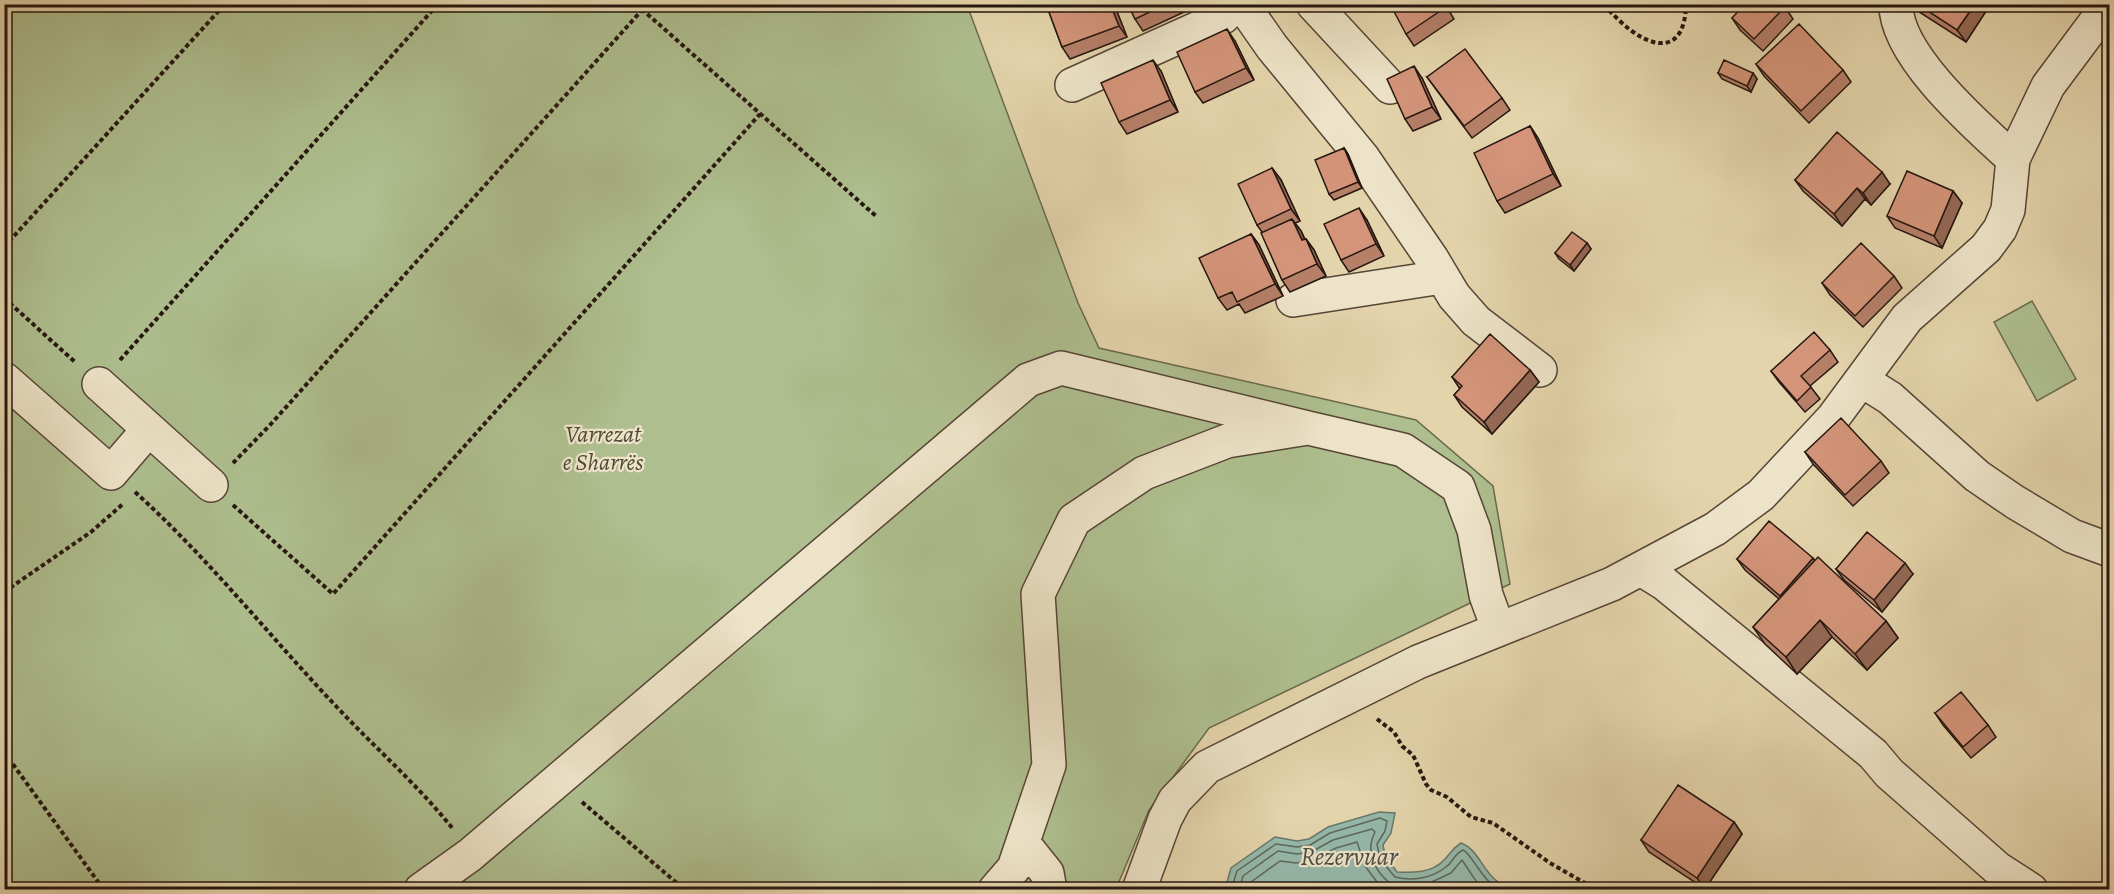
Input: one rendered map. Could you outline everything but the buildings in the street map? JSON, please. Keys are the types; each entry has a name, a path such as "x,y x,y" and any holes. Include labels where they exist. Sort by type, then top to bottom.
{"street":[{"path":"1072,85 1223,17 1236,4"},
{"path":"1242,4 1272,47 1363,158 1454,296 1476,321 1540,370"},
{"path":"1313,4 1390,87"},
{"path":"1896,4 1899,29 1908,46 1963,112 2013,159"},
{"path":"1139,890 1165,819 1175,800 1207,767 1365,686 1498,628 1612,584 1715,529 1761,495 1833,418 1863,381 1882,350 1907,318 1986,248 2000,229 2008,210 2013,159 2048,86 2109,4"},
{"path":"1293,300 1442,277"},
{"path":"421,890 470,855 1028,380 1061,368 1403,450 1458,487 1474,530 1486,595 1498,628"},
{"path":"4,379 122,482 148,430"},
{"path":"1863,381 1890,398 1977,476 2072,536 2109,550"},
{"path":"99,384 211,485"},
{"path":"995,890 1014,868 1049,765 1038,594 1074,520 1144,473 1227,441 1308,428"},
{"path":"1641,569 1665,584 1873,754 1889,773 1997,868 2031,890"},
{"path":"1023,843 1047,873 1050,890"}],"path":[{"path":"4,247 225,4"},
{"path":"4,298 99,384 438,4"},
{"path":"636,4 877,217"},
{"path":"651,4 642,10 270,426 211,485 333,594 760,114"},
{"path":"1605,4 1644,41 1664,45 1675,40 1683,27 1686,4"},
{"path":"4,592 91,532 120,508 122,482"},
{"path":"122,482 203,558 332,703 413,782 453,828 470,855"},
{"path":"1365,686 1375,718 1394,732 1402,746 1413,755 1431,790 1447,797 1471,817 1493,823 1550,864 1597,890"},
{"path":"4,752 104,890"},
{"path":"556,781 685,890"}],"green space":[{"name":"Varrezat e Sharrës","path":"5,5 967,5 1078,303 1099,348 1416,420 1493,486 1510,584 1209,728 1149,810 1116,889 5,889 5,397 95,442 5,361"},
{"path":"2032,301 2076,379 2037,401 1994,322"}],"water":[{"name":"Rezervuar","path":"1379,812 1395,813 1391,833 1383,845 1385,856 1397,872 1416,872 1434,868 1461,843 1472,850 1497,881 1505,885 1529,889 1225,889 1231,868 1275,837 1297,841 1309,839 1328,827"}]}
